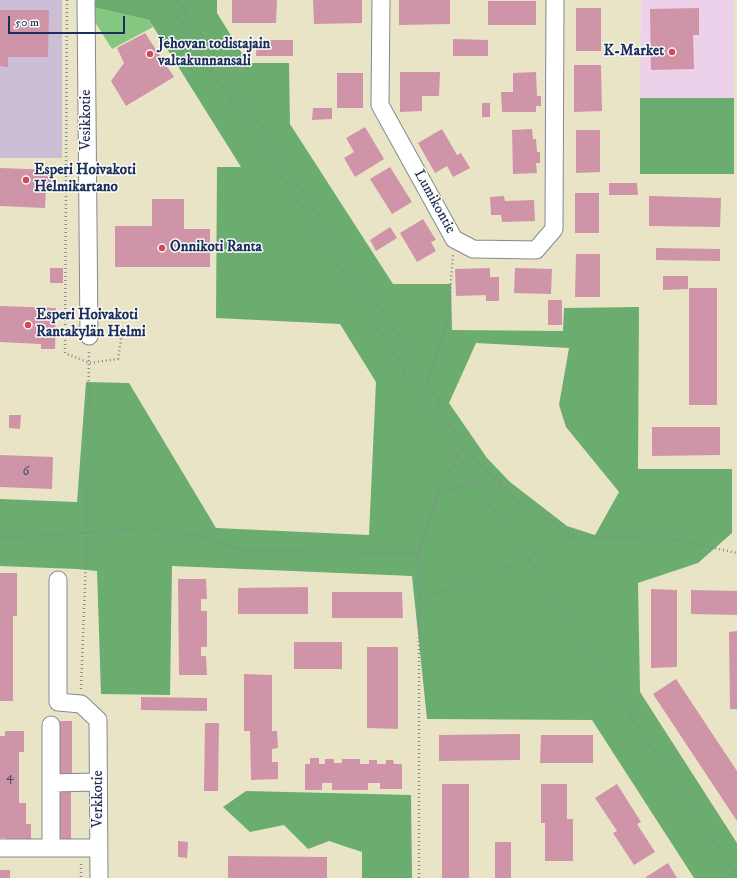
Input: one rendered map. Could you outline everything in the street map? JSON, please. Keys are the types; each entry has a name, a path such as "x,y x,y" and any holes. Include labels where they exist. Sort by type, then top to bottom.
{"street":[{"name":"Vesikkotie","path":"86,0 89,336"},
{"name":"Lumikontie","path":"381,0 380,105 454,239 473,250 536,250 554,229 555,0"},
{"path":"58,580 58,702 80,704"},
{"name":"Verkkotie","path":"80,704 98,720 99,878"},
{"path":"51,725 51,848"},
{"path":"51,783 98,782"},
{"path":"0,848 99,848"}],"path":[{"path":"177,0 428,381 462,447 516,500 574,536"},
{"path":"177,0 177,17 325,244 474,481 527,558 737,877"},
{"path":"428,381 448,320 454,239"},
{"path":"80,704 87,532 89,336"},
{"path":"419,878 419,554 437,495 462,447"},
{"path":"437,495 474,481 500,485"},
{"path":"0,538 147,528 202,536 241,550 419,554"},
{"path":"420,598 478,581 574,536 672,539 737,553"}],"shaded area":[{"path":"0,0 62,0 62,158 0,158"},
{"path":"641,0 734,0 734,98 640,98"}],"green space":[{"path":"96,0 217,0 217,13 248,63 289,63 290,124 393,284 451,284 452,330 563,331 564,308 639,307 638,469 732,469 732,533 698,563 638,583 640,692 737,843 737,878 694,878 592,720 427,719 412,576 172,566 170,695 101,694 97,571 0,566 0,499 77,502 86,382 129,383 216,528 369,535 376,382 340,324 216,318 217,167 241,167 149,20 92,7","holes":["476,343 569,348 559,405 566,427 619,492 595,535 567,526 510,482 487,458 449,403"]},
{"path":"92,7 149,20 153,27 112,49 93,19"},
{"path":"640,98 734,98 734,174 640,174"},
{"path":"246,791 411,795 412,878 362,878 362,852 329,841 308,849 284,825 250,832 223,807"}],"building":[{"path":"232,0 277,0 276,23 232,23"},
{"path":"313,0 362,0 362,23 314,24"},
{"path":"399,0 450,0 450,24 399,25"},
{"path":"488,1 536,1 536,25 488,25"},
{"path":"576,8 601,8 601,51 576,51"},
{"name":"K-Market","path":"699,8 699,35 693,35 694,69 651,70 650,9"},
{"path":"0,10 49,10 48,57 8,57 8,67 0,66"},
{"path":"145,33 174,77 126,106 111,81 124,63 117,48"},
{"path":"453,39 488,40 488,56 453,56"},
{"path":"257,40 293,40 293,56 256,56"},
{"path":"574,65 601,65 602,111 574,112"},
{"path":"400,72 440,72 439,96 422,96 422,111 400,112"},
{"path":"536,72 537,96 541,96 541,106 536,106 536,112 502,112 501,92 513,92 513,73"},
{"path":"337,73 363,73 363,108 337,108"},
{"path":"482,103 490,103 490,117 482,117"},
{"path":"313,108 332,108 332,119 312,120"},
{"path":"365,127 384,159 355,177 344,158 354,152 346,138"},
{"path":"442,129 457,155 461,153 470,168 453,177 447,166 435,173 418,143"},
{"path":"532,129 533,139 536,139 537,152 540,152 540,163 536,163 537,173 513,174 512,130"},
{"path":"576,130 600,130 600,172 576,173"},
{"path":"390,167 412,202 392,214 370,179"},
{"name":"Esperi Hoivakoti Helmikartano","path":"0,168 52,170 52,190 46,189 45,208 0,206"},
{"path":"609,183 637,183 638,195 609,195"},
{"path":"575,193 599,193 599,233 575,233"},
{"path":"504,196 505,201 534,200 535,221 502,222 501,215 491,215 490,197"},
{"path":"649,196 721,198 720,227 649,226"},
{"name":"Onnikoti Ranta","path":"152,199 184,199 184,229 210,229 210,267 115,267 115,226 152,226"},
{"path":"423,219 436,240 431,242 436,251 417,262 400,233"},
{"path":"390,227 397,238 376,251 370,240"},
{"path":"656,248 720,249 720,261 656,260"},
{"path":"576,254 600,254 600,297 575,297"},
{"path":"50,268 63,268 63,283 50,283"},
{"path":"490,268 490,277 499,277 499,301 486,301 486,295 456,296 455,269"},
{"path":"515,268 552,269 551,294 514,293"},
{"path":"663,276 688,276 688,289 663,290"},
{"path":"689,288 717,288 717,405 689,405"},
{"path":"548,300 562,300 562,325 548,325"},
{"name":"Esperi Hoivakoti Rantakylän Helmi","path":"0,306 56,308 55,349 41,349 41,344 0,342"},
{"path":"9,415 21,415 20,429 9,428"},
{"path":"652,427 720,427 720,455 652,456"},
{"path":"0,455 53,457 52,489 0,487"},
{"path":"0,573 17,573 17,616 13,616 13,701 0,701"},
{"path":"178,579 206,579 207,599 201,599 201,611 207,611 207,647 201,647 201,656 206,656 207,675 179,675"},
{"path":"308,587 308,614 238,614 238,588"},
{"path":"651,589 677,590 677,667 651,668"},
{"path":"691,590 737,591 737,615 691,614"},
{"path":"332,592 402,592 403,618 332,618"},
{"path":"737,631 737,709 730,709 729,632"},
{"path":"294,642 342,642 342,669 294,669"},
{"path":"367,647 398,647 398,729 367,728"},
{"path":"244,674 272,675 272,731 277,731 278,748 272,749 272,762 278,762 278,779 251,780 250,731 244,731"},
{"path":"676,679 737,771 737,821 653,694"},
{"path":"141,697 207,698 207,711 141,710"},
{"path":"58,721 72,721 72,776 58,776"},
{"path":"205,723 219,723 218,791 204,791"},
{"path":"5,731 24,731 24,752 19,752 19,803 26,803 26,824 31,824 31,843 6,844 6,838 0,838 0,736 5,736"},
{"path":"520,734 520,760 439,761 439,735"},
{"path":"541,735 593,735 593,763 540,763"},
{"path":"310,758 319,758 319,764 325,764 325,759 334,759 334,763 342,763 342,759 360,759 360,764 369,764 369,760 377,760 377,764 386,764 386,760 393,760 394,764 402,764 402,789 380,789 380,783 368,783 368,790 332,790 332,783 322,783 322,790 305,790 305,764 310,764"},
{"path":"442,784 469,784 469,878 442,878"},
{"path":"541,784 567,784 567,819 573,819 573,861 545,861 545,823 541,823"},
{"path":"617,784 641,822 637,824 655,852 634,865 613,833 617,831 595,798"},
{"path":"58,789 71,789 71,844 58,844"},
{"path":"178,841 188,842 187,858 178,857"},
{"path":"495,842 511,842 511,878 495,878"},
{"path":"228,856 327,857 327,878 228,878"},
{"path":"668,863 677,878 646,878 646,877"},
{"path":"0,870 10,870 10,878 0,878"}],"place":[{"name":"K-Market","path":"672,52"},
{"name":"Jehovan todistajain valtakunnansali","path":"150,54"},
{"name":"Esperi Hoivakoti Helmikartano","path":"26,180"},
{"name":"Onnikoti Ranta","path":"162,248"},
{"name":"Esperi Hoivakoti Rantakylän Helmi","path":"28,325"}]}
